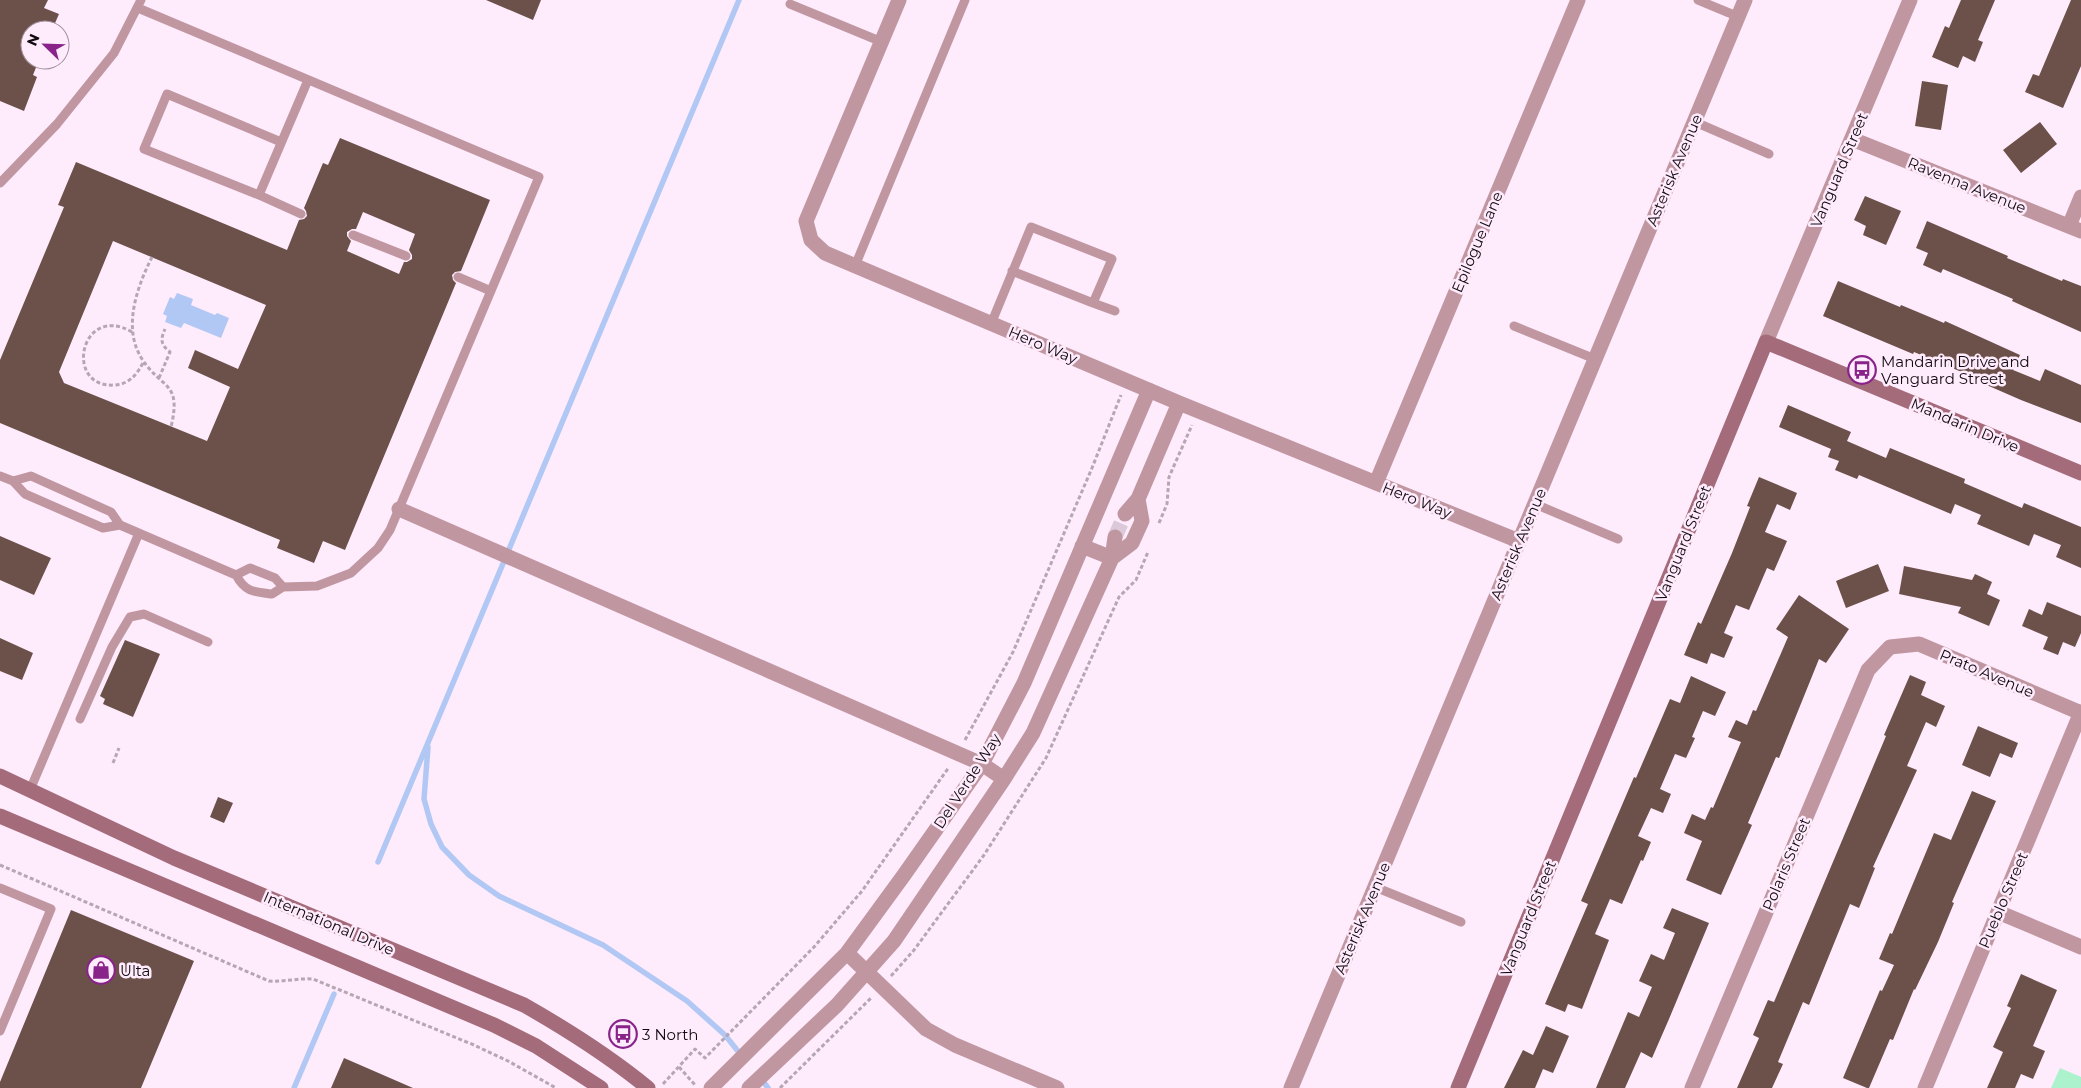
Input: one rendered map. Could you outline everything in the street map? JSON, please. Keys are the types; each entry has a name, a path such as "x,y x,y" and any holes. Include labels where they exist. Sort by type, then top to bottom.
{"street":[{"name":"Hero Way","path":"899,0 806,221 811,240 825,253 1179,403 1519,541"},
{"name":"Epilogue Lane","path":"1376,483 1578,0"},
{"name":"Asterisk Avenue","path":"1291,1088 1745,0"},
{"name":"Vanguard Street","path":"1458,1088 1766,342 1910,0"},
{"name":"Ravenna Avenue","path":"1852,139 2075,229"},
{"path":"2075,229 2081,197"},
{"name":"Mandarin Drive","path":"1766,342 2081,473"},
{"name":"Del Verde Way","path":"712,1088 847,953 982,764 1024,683 1149,390"},
{"name":"Del Verde Way","path":"1125,514 1138,499 1179,403"},
{"name":"Del Verde Way","path":"1112,558 1132,543 1142,521 1138,499"},
{"path":"399,510 529,567 648,616 982,764 1004,779"},
{"name":"Del Verde Way","path":"749,1088 837,1005 894,941 1004,779 1033,732 1112,558 1114,537"},
{"path":"1082,546 1112,558"},
{"name":"Prato Avenue","path":"1890,647 1918,644 2081,713"},
{"name":"Polaris Street","path":"1692,1088 1868,670 1890,647"},
{"name":"Pueblo Street","path":"1924,1088 2081,713"},
{"name":"International Drive","path":"0,776 174,858 524,1005 567,1029 616,1062 648,1088"},
{"name":"International Drive","path":"0,816 494,1025 536,1046 601,1088"},
{"path":"1998,912 2081,947"},
{"path":"847,953 926,1029 955,1045 1057,1088"}],"lane":[{"path":"854,266 965,0"},
{"path":"1698,0 1738,16"},
{"path":"0,183 57,124 103,67 114,52 140,4 308,80 539,177 390,530 378,548 351,573 317,586 283,588 272,594 256,592 242,586 236,575 120,525 111,512 31,476 13,481"},
{"path":"790,4 882,42"},
{"path":"259,196 308,80"},
{"path":"282,142 167,94 144,149 302,214"},
{"path":"1695,122 1769,154"},
{"path":"991,324 1031,227 1112,259 1094,303"},
{"path":"354,234 406,256"},
{"path":"1012,271 1115,312"},
{"path":"458,277 491,291"},
{"path":"1514,326 1595,359"},
{"path":"0,476 13,481 25,494 103,528 120,525"},
{"path":"1535,504 1618,539"},
{"path":"30,790 139,533"},
{"path":"236,575 250,568 275,578 283,588"},
{"path":"80,719 112,647 130,617 144,614 208,642"},
{"path":"1375,887 1460,922"},
{"path":"0,888 51,909 0,1031"}],"path":[{"path":"152,257 133,310 132,332 134,344 144,361 174,394 175,409 171,427"},
{"path":"132,332 123,327 113,326 99,328 93,332 84,347 86,371 91,377 102,384 118,385 132,378 144,361"},
{"path":"160,378 170,352 161,341 165,329"},
{"path":"113,763 119,748"},
{"path":"0,865 269,981 282,982 300,978 313,979 508,1060 556,1088"},
{"path":"660,1088 679,1067 698,1088"}],"green space":[{"path":"2060,1068 2081,1077 2081,1088 2051,1088"}],"water":[{"path":"177,293 193,299 191,305 215,315 217,313 229,318 221,338 184,323 181,328 165,322 167,316 163,314 170,297 174,299"}],"building":[{"path":"0,0 48,0 44,8 59,14 56,20 20,20 20,70 35,70 33,75 37,77 24,111 0,101"},
{"path":"486,0 541,0 533,20"},
{"path":"1961,0 1995,0 1978,40 1983,42 1975,62 1963,56 1958,68 1932,57 1945,26 1949,28"},
{"path":"2071,0 2081,0 2081,66 2063,108 2025,92 2033,74 2039,76"},
{"path":"1922,81 1948,85 1941,130 1915,126"},
{"path":"2040,122 2057,144 2021,173 2003,150"},
{"path":"340,138 490,200 461,271 455,272 452,275 456,283 345,550 323,541 314,563 277,548 280,540 0,423 0,360 64,207 58,205 76,162 287,250 299,220 307,216 304,208 323,163 328,165","holes":["363,212 415,234 409,250 412,259 404,262 399,274 347,251 351,241 347,236 347,232 356,229","113,241 266,305 238,369 195,350 188,368 230,387 207,441 64,383 59,372"]},
{"path":"1865,196 1901,211 1886,245 1863,235 1866,226 1854,220"},
{"path":"1927,221 2008,256 2007,258 2062,281 2063,279 2081,286 2081,332 2012,301 2013,299 1943,269 1941,273 1923,265 1928,253 1916,248"},
{"path":"1838,281 1900,307 1901,305 1944,323 1945,321 2020,355 2013,370 2040,381 2045,369 2081,385 2081,423 2021,400 1982,383 1983,381 1823,316"},
{"path":"1788,405 1851,432 1847,441 1886,458 1890,448 1965,479 1964,483 2022,508 2024,503 2081,527 2081,568 2056,557 2061,545 2034,534 2029,546 1977,524 1981,515 1955,504 1951,514 1859,475 1857,479 1835,470 1839,461 1828,457 1831,449 1779,427"},
{"path":"1759,477 1797,493 1790,510 1777,504 1765,532 1787,541 1774,571 1767,568 1749,610 1736,605 1724,633 1733,637 1724,658 1711,653 1707,664 1684,655 1698,622 1701,624 1732,553 1750,507 1747,506"},
{"path":"0,536 51,558 34,595 0,580"},
{"path":"1878,564 1889,591 1846,608 1836,581"},
{"path":"1904,566 1972,580 1975,574 1992,582 1987,594 2000,600 1989,626 1958,613 1961,607 1899,594"},
{"path":"1799,595 1849,629 1826,663 1819,659 1779,758 1776,757 1748,823 1752,825 1721,895 1686,880 1702,841 1684,833 1692,814 1705,820 1711,807 1713,808 1741,742 1728,737 1736,720 1747,725 1753,710 1756,711 1788,637 1776,629"},
{"path":"2047,602 2081,616 2081,633 2075,647 2063,642 2058,655 2043,649 2048,637 2022,626 2029,609 2042,615"},
{"path":"0,638 33,653 22,680 0,671"},
{"path":"125,640 160,654 133,717 103,704 105,699 100,696"},
{"path":"1910,675 1926,682 1921,695 1945,706 1936,727 1926,722 1907,766 1917,770 1873,867 1875,868 1859,908 1850,904 1809,1005 1803,1002 1778,1062 1783,1064 1772,1088 1737,1088 1759,1038 1753,1035 1768,1000 1774,1002"},
{"path":"1691,676 1726,692 1715,716 1703,711 1692,737 1695,738 1686,758 1675,754 1660,789 1671,794 1663,813 1651,808 1638,836 1651,842 1643,861 1641,860 1622,904 1610,899 1595,934 1609,940 1582,1009 1568,1004 1565,1012 1545,1004 1588,904 1581,901 1634,777 1636,778 1670,699 1680,703"},
{"path":"1978,726 2018,743 2012,758 2000,753 1990,777 1962,765"},
{"path":"1972,791 1996,801 1952,902 1954,903 1938,942 1914,989 1893,1040 1890,1039 1869,1088 1867,1088 1843,1078 1880,990 1882,991 1894,965 1879,959 1890,933 1892,934 1934,833 1951,840"},
{"path":"218,797 233,803 224,823 210,817"},
{"path":"1672,908 1709,923 1669,1019 1652,1058 1641,1052 1625,1088 1596,1088 1628,1012 1639,1017 1652,987 1639,981 1651,954 1664,960 1675,933 1663,928"},
{"path":"71,910 194,961 141,1088 0,1088 0,1082"},
{"path":"2021,974 2057,990 2033,1046 2045,1051 2033,1079 2021,1074 2015,1088 1987,1088 2003,1052 1993,1047 2011,1008 2007,1006"},
{"path":"1546,1026 1569,1036 1553,1073 1543,1069 1535,1088 1504,1088 1523,1050 1533,1055"},
{"path":"344,1058 413,1088 331,1088"}],"waterway":[{"path":"378,862 739,0"},
{"path":"428,747 424,799 431,824 442,847 469,875 499,896 603,945 687,1001 725,1035 737,1050"},
{"path":"294,1088 334,994"},
{"path":"765,1084 768,1088"}],"tunnel":[{"path":"1115,537 1125,514"}],"place":[{"name":"Mandarin Drive and Vanguard Street","path":"1862,370"},
{"name":"Ulta","path":"101,970"},
{"name":"3 North","path":"623,1034"}]}
